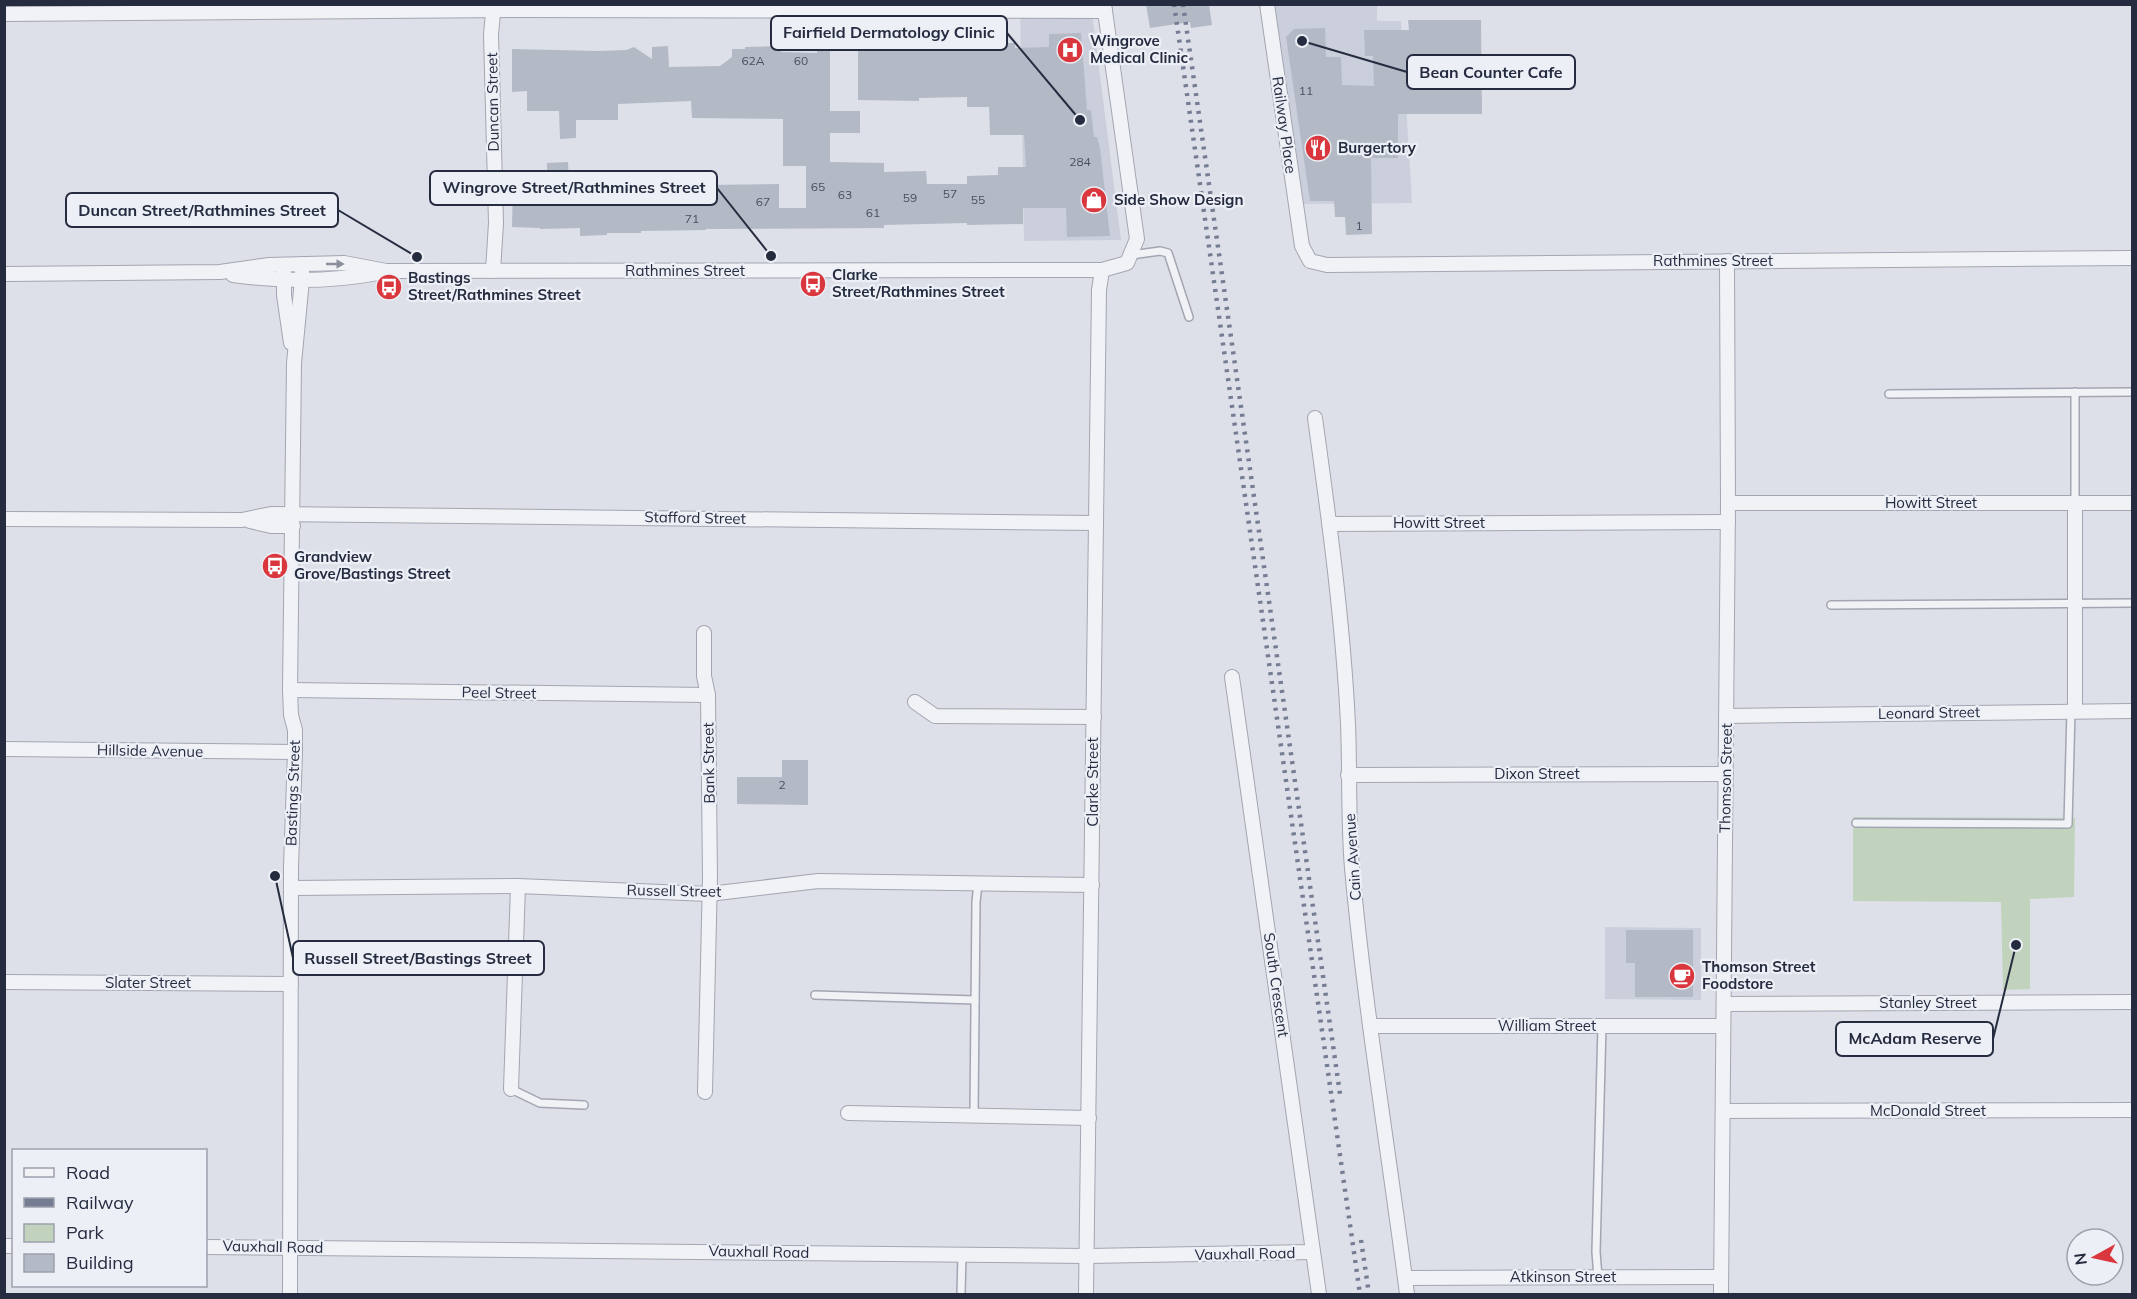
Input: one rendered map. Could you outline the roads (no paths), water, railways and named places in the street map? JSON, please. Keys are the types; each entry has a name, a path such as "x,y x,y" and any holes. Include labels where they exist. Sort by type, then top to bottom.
{"street":[{"name":"Railway Place","path":"1267,4 1302,246"},
{"name":"Duncan Street","path":"493,271 496,223 491,34 494,7"},
{"path":"4,14 304,8 1105,8 1137,239 1129,259"},
{"name":"Rathmines Street","path":"1302,246 1310,261 1327,265 2133,258"},
{"name":"Rathmines Street","path":"4,274 220,273 283,264 344,263 386,271 1102,270 1129,259"},
{"name":"Thomson Street","path":"1721,1294 1728,522 1727,261"},
{"name":"Bastings Street","path":"283,264 294,363"},
{"name":"Bastings Street","path":"290,1294 295,730 291,715 290,690 294,363 302,264"},
{"name":"Clarke Street","path":"1086,1294 1099,290 1102,270"},
{"name":"Rathmines Street","path":"220,273 269,280 302,280 344,279 386,271"},
{"name":"Cain Avenue","path":"1315,418 1330,524 1344,671 1352,867 1370,1026 1407,1294"},
{"name":"Howitt Street","path":"1728,503 2075,504 2133,502"},
{"path":"2073,711 2075,504"},
{"name":"Stafford Street","path":"4,519 242,520 271,514 293,520 1096,523"},
{"name":"Howitt Street","path":"1330,524 1728,522"},
{"name":"Bank Street","path":"704,633 704,676 708,696 709,894 705,1092"},
{"name":"South Crescent","path":"1232,676 1319,1294"},
{"name":"Peel Street","path":"290,690 708,696"},
{"path":"915,702 935,716 1094,717"},
{"name":"Leonard Street","path":"1726,716 2133,711"},
{"name":"Hillside Avenue","path":"4,750 295,752"},
{"name":"Dixon Street","path":"1348,775 1726,774"},
{"name":"Russell Street","path":"292,888 518,886 709,894 818,881 1092,885"},
{"path":"511,1089 518,886"},
{"name":"Slater Street","path":"4,982 291,984"},
{"name":"Stanley Street","path":"1724,1004 2133,1002"},
{"name":"William Street","path":"1370,1026 1723,1026"},
{"name":"McDonald Street","path":"1723,1112 2133,1110"},
{"path":"848,1113 1089,1118"},
{"name":"Vauxhall Road","path":"207,1247 1087,1256 1313,1252"},
{"name":"Atkinson Street","path":"1405,1278 1721,1276"}],"lane":[{"path":"1129,259 1160,251 1168,254 1189,317"},
{"path":"2075,392 2075,504"},
{"path":"1889,394 2133,392"},
{"path":"1830,605 2133,603"},
{"path":"1856,823 2068,824 2073,711"},
{"path":"974,1116 978,884"},
{"path":"815,995 975,1000"},
{"path":"1598,1277 1596,1252 1602,1026"},
{"path":"511,1089 540,1103 584,1105"},
{"path":"961,1294 962,1254"}],"railway":[{"path":"1174,4 1360,1294"},
{"path":"1183,4 1340,1094"},
{"path":"1361,1240 1369,1294"}],"place":[{"name":"Bean Counter Cafe","path":"1302,41"},
{"name":"Wingrove Medical Clinic","path":"1070,50"},
{"name":"Fairfield Dermatology Clinic","path":"1080,120"},
{"name":"Burgertory","path":"1318,148"},
{"name":"Side Show Design","path":"1094,200"},
{"name":"Wingrove Street/Rathmines Street","path":"771,256"},
{"name":"Duncan Street/Rathmines Street","path":"417,257"},
{"name":"Clarke Street/Rathmines Street","path":"813,284"},
{"name":"Bastings Street/Rathmines Street","path":"389,287"},
{"name":"Grandview Grove/Bastings Street","path":"275,566"},
{"name":"Russell Street/Bastings Street","path":"275,876"},
{"name":"McAdam Reserve","path":"2016,945"},
{"name":"Thomson Street Foodstore","path":"1682,976"}]}
